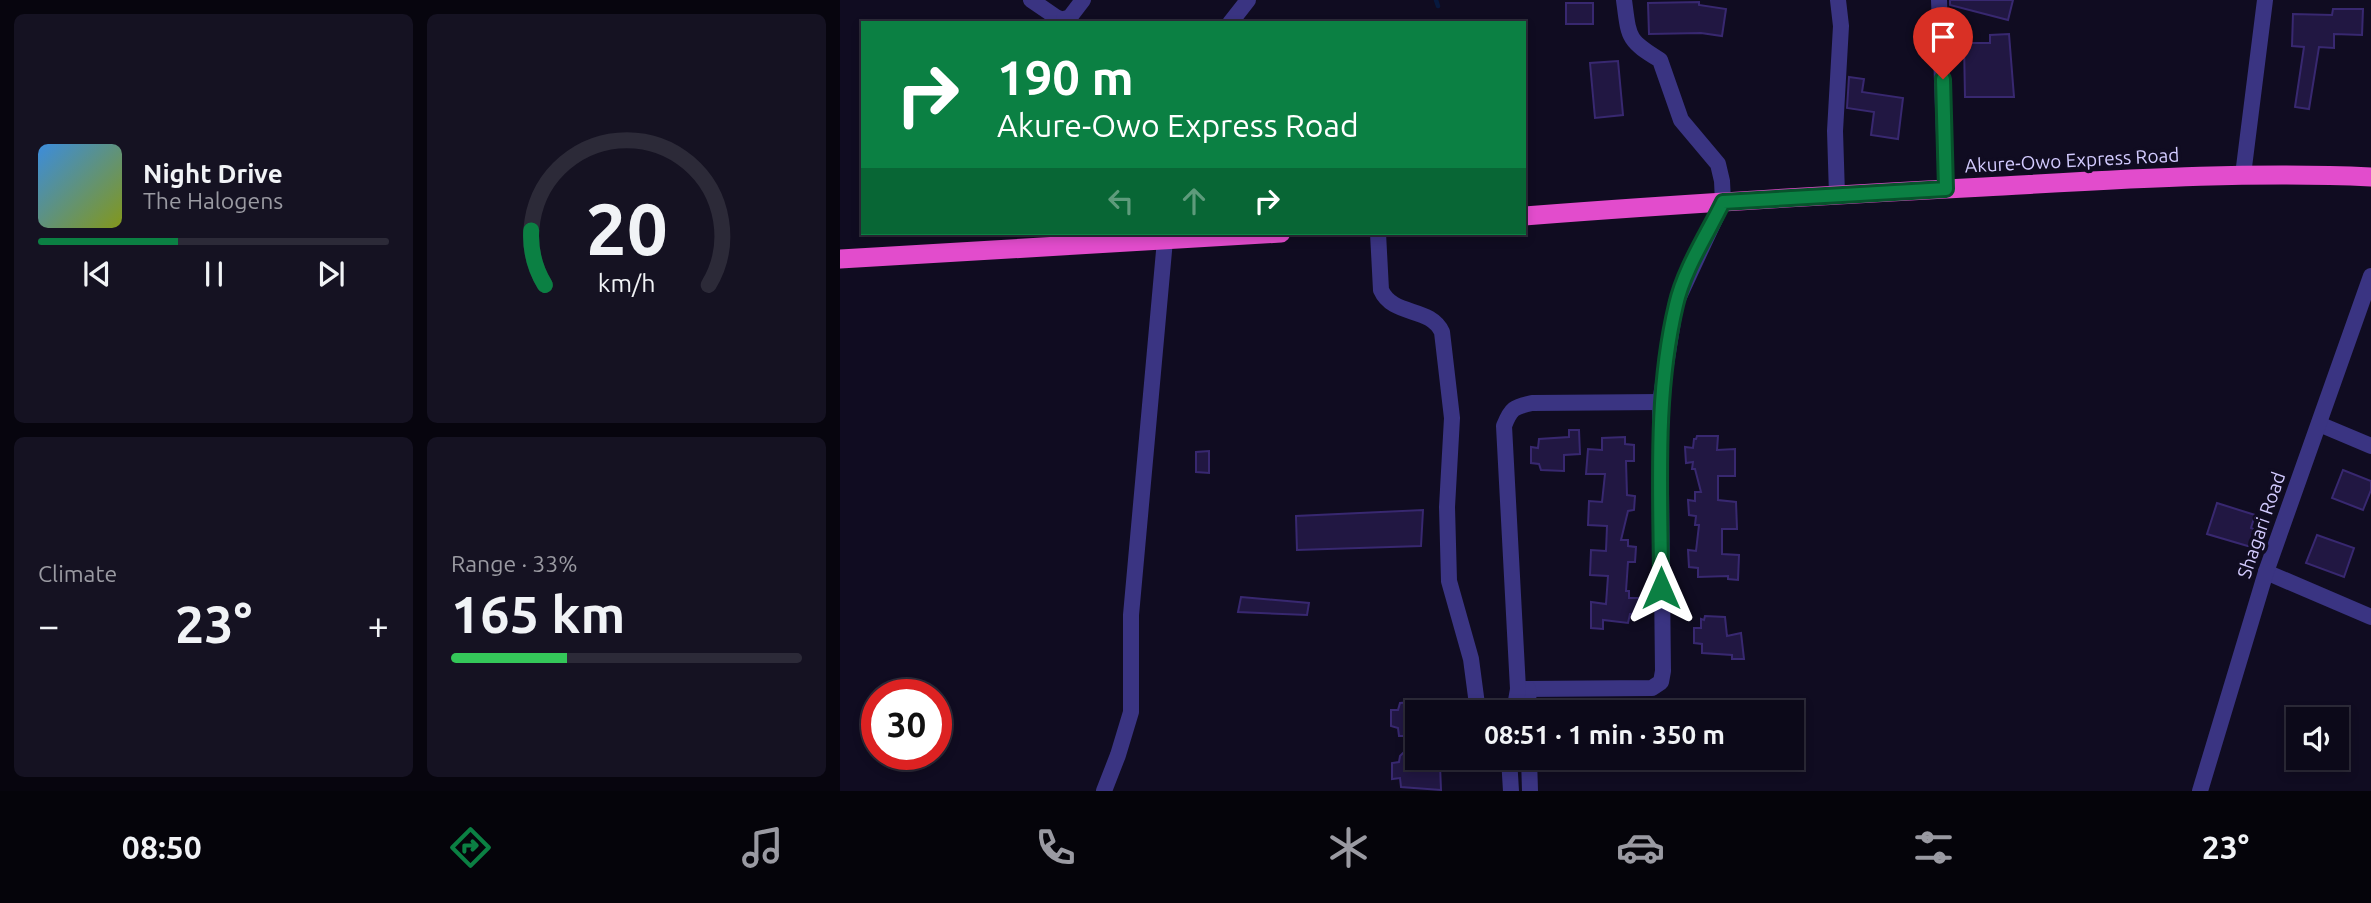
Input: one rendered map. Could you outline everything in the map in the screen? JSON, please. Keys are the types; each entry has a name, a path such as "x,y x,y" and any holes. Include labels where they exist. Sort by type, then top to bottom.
{"highway":[{"name":"Akure-Owo Express Road","path":"1526,216 1837,195 2243,175 2371,177"},
{"path":"840,259 1248,235"}],"street":[{"path":"1031,0 1067,21 1083,0"},
{"path":"1232,21 1248,0"},
{"path":"1523,689 1652,688 1661,682 1663,671 1660,402 1676,303 1723,202 1722,181 1718,163 1681,120 1660,60 1636,45 1631,38 1624,0"},
{"path":"1837,195 1835,131 1841,26 1838,0"},
{"path":"1939,0 1946,189"},
{"path":"2243,175 2265,0"},
{"path":"1378,235 1381,290 1384,298 1392,305 1431,318 1438,323 1442,332 1452,418 1447,507 1449,581 1471,659 1476,700"},
{"path":"1104,791 1131,712 1131,615 1164,240"},
{"name":"Shagari Road","path":"2200,791 2266,572 2371,276"},
{"path":"1526,700 1504,439 1504,426 1509,414 1516,407 1532,403 1660,402"},
{"path":"2319,424 2371,446"},
{"path":"2266,572 2371,617"},
{"path":"1519,700 1523,689"},
{"path":"1510,770 1511,791"},
{"path":"1529,770 1530,791"}],"building":[{"path":"1950,0 2013,0 2008,20 1950,5"},
{"path":"1699,2 1699,5 1726,9 1722,36 1701,33 1649,34 1648,3"},
{"path":"1566,3 1593,3 1593,24 1566,24"},
{"path":"2333,9 2363,9 2362,35 2334,34 2334,48 2319,47 2309,109 2295,107 2304,47 2292,46 2293,14 2332,15"},
{"path":"2009,34 2014,97 1965,97 1964,43 1990,43 1990,35"},
{"path":"1618,61 1623,115 1595,118 1590,63"},
{"path":"1849,77 1864,79 1862,92 1903,98 1898,139 1871,135 1874,112 1847,108"},
{"path":"1569,430 1579,430 1580,454 1564,455 1564,471 1541,470 1539,464 1531,463 1531,447 1538,448 1539,439 1569,437"},
{"path":"1697,436 1718,436 1717,450 1735,449 1735,476 1718,476 1718,500 1736,502 1737,529 1722,529 1722,554 1739,555 1738,580 1728,579 1728,576 1698,577 1698,568 1689,567 1688,550 1696,551 1699,525 1695,525 1696,516 1689,515 1688,500 1695,501 1695,492 1701,492 1695,469 1692,469 1693,462 1686,463 1685,447 1693,448"},
{"path":"1625,437 1625,444 1634,445 1634,461 1626,461 1627,495 1635,496 1634,510 1628,511 1621,540 1628,540 1628,546 1636,547 1635,562 1628,562 1626,591 1629,591 1629,598 1639,598 1638,614 1630,614 1628,623 1603,620 1603,629 1591,628 1591,602 1606,604 1608,576 1590,575 1591,550 1606,551 1607,526 1588,525 1589,501 1602,502 1605,474 1586,474 1588,449 1602,450 1602,438"},
{"path":"1209,451 1209,473 1196,472 1196,452"},
{"path":"2343,470 2371,481 2371,490 2363,510 2332,498"},
{"path":"2217,503 2255,515 2251,528 2256,530 2251,547 2207,534"},
{"path":"1423,510 1421,546 1297,550 1296,516"},
{"path":"2317,535 2354,548 2344,577 2306,563"},
{"path":"1241,597 1309,603 1307,615 1238,612"},
{"path":"1705,616 1725,617 1727,636 1741,633 1744,659 1732,659 1732,655 1702,653 1702,644 1694,643 1694,628 1701,628 1701,619 1704,620"},
{"path":"1400,703 1405,703 1405,736 1399,736 1398,728 1391,726 1391,710 1398,710"},
{"path":"1405,752 1405,770 1440,770 1441,790 1401,787 1400,778 1392,779 1392,763 1399,762 1400,756"}],"waterway":[{"path":"1436,0 1438,6"}],"route":[{"path":"1661,588 1660,402 1676,303 1723,202 1946,189 1943,79"}]}
